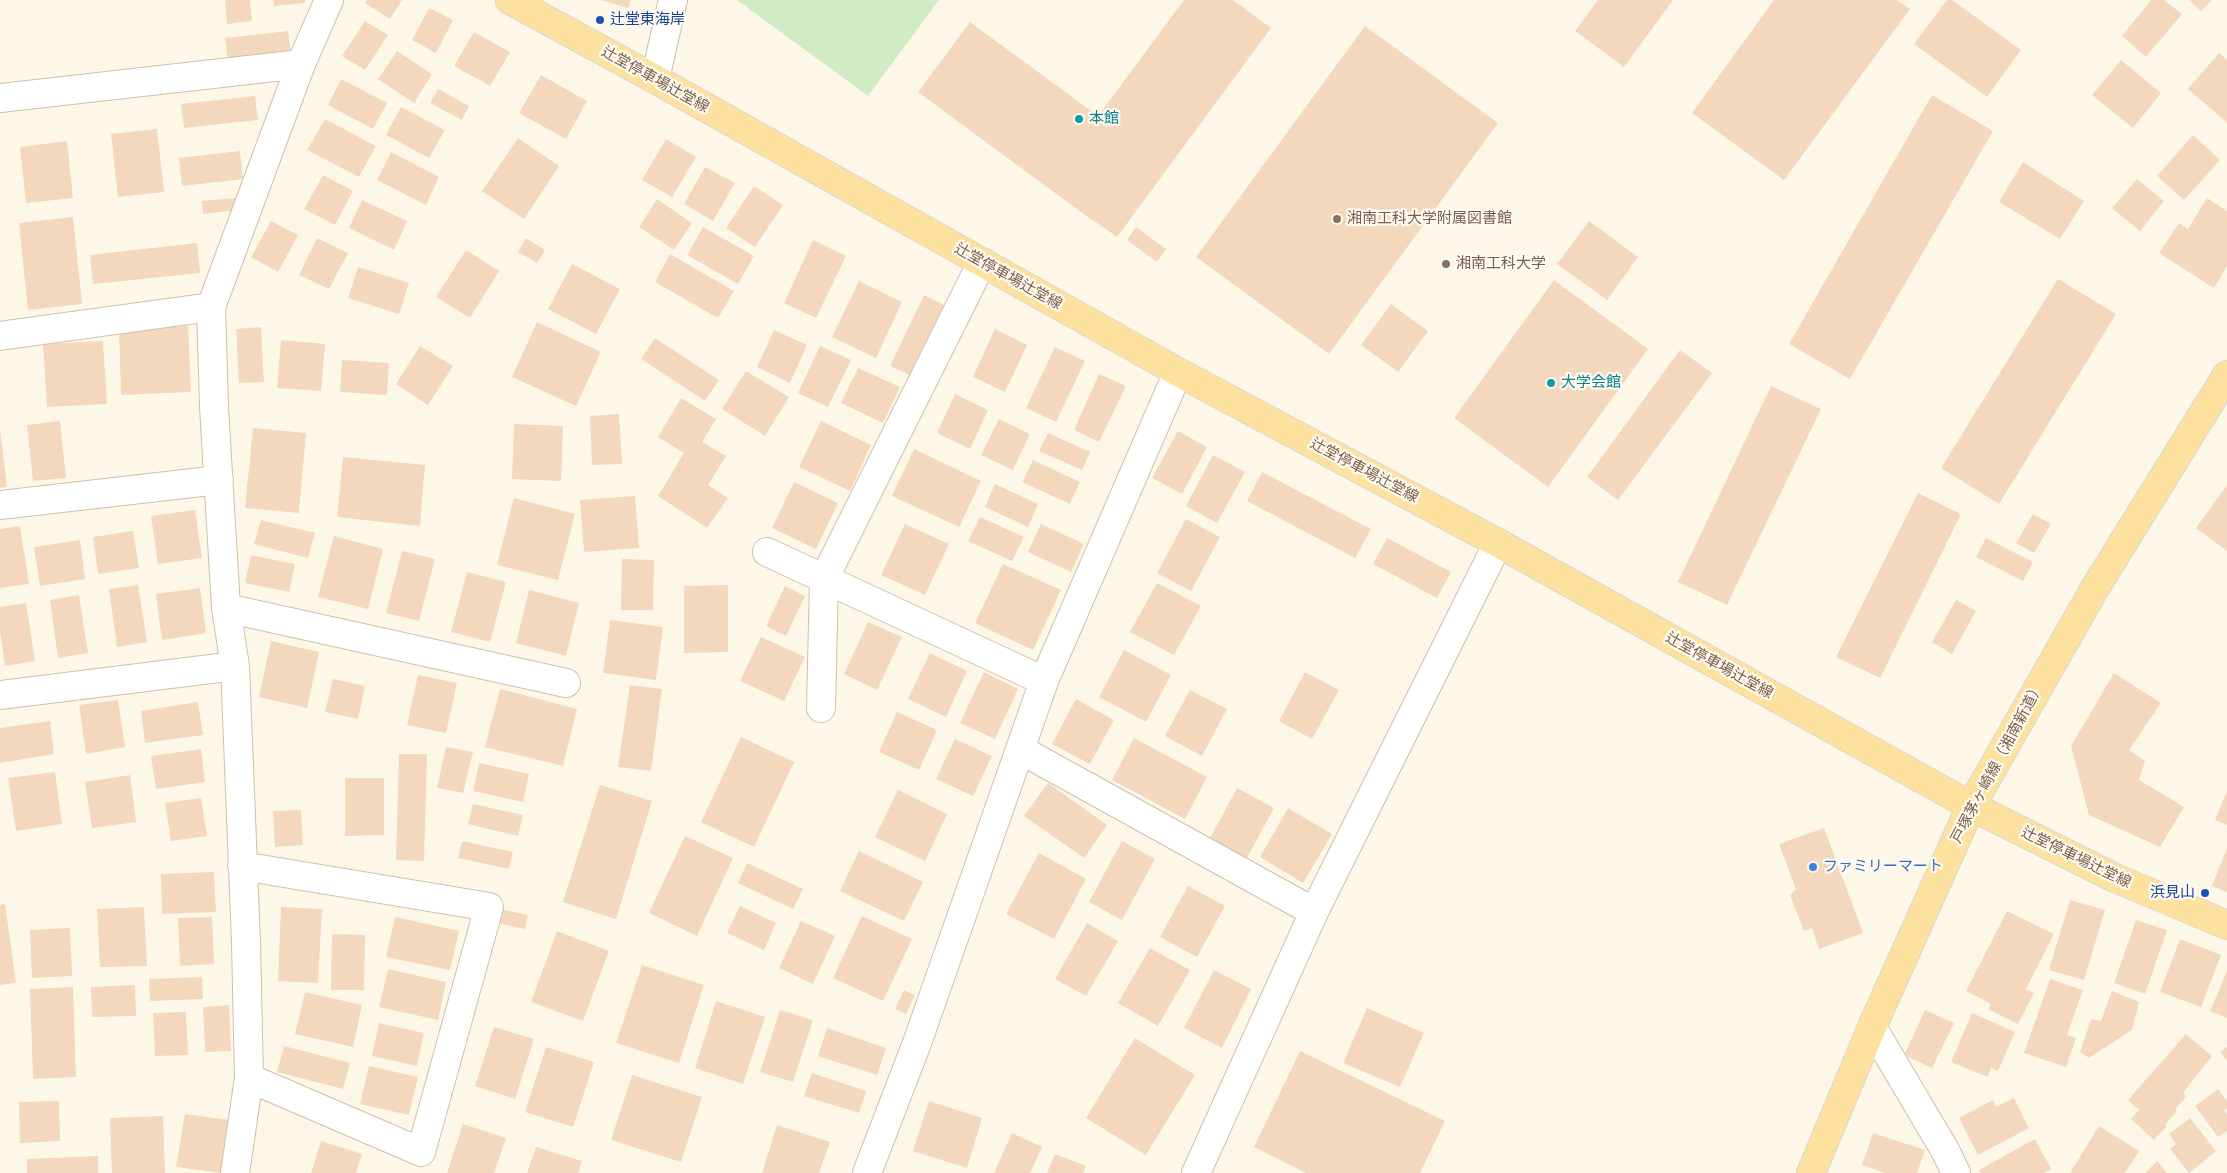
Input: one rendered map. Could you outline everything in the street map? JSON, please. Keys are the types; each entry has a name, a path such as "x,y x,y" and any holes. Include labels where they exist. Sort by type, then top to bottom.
{"main road":[{"name":"辻堂停車場辻堂線","path":"510,0 655,79 1178,372 1498,544 1971,806 2115,878 2227,925"},
{"name":"戸塚茅ヶ崎線（湘南新道）","path":"1811,1173 1872,1026 1971,806 2095,588 2227,375"}],"street":[{"path":"236,1173 249,1078 246,942 235,666 226,608 214,407 212,307 302,64 329,0"},
{"path":"655,79 673,0"},
{"path":"0,98 302,64"},
{"path":"821,708 824,579 982,262"},
{"path":"0,336 212,307"},
{"path":"867,1173 917,1044 1044,681 1178,372"},
{"path":"0,505 219,480"},
{"path":"1196,1173 1314,912 1498,544"},
{"path":"767,552 1044,681"},
{"path":"226,608 566,683"},
{"path":"0,694 235,666"},
{"path":"1021,750 1314,912"},
{"path":"242,866 489,907 421,1152 249,1078"},
{"path":"1872,1026 1946,1152 1956,1173"}],"green space":[{"path":"737,0 939,0 868,96"}],"building":[{"path":"225,0 250,0 252,21 227,24"},
{"path":"274,0 305,0 305,3 274,6"},
{"path":"367,0 402,0 390,19 365,3"},
{"path":"601,0 631,0 628,8"},
{"name":"本館","path":"1184,0 1233,0 1271,28 1117,237 918,92 970,22 1098,116"},
{"path":"1598,0 1673,0 1624,67 1575,31"},
{"path":"1774,0 1897,0 1910,9 1784,180 1692,113"},
{"path":"1947,0 1952,0 2021,50 1987,97 1914,44"},
{"path":"2151,0 2164,0 2182,14 2146,57 2122,36"},
{"path":"2189,0 2212,0 2201,11"},
{"path":"429,8 453,20 436,53 412,40"},
{"path":"365,21 388,35 365,70 342,56"},
{"path":"1365,26 1498,123 1329,354 1196,257"},
{"path":"288,31 291,53 228,60 225,38"},
{"path":"474,32 510,52 490,86 454,66"},
{"path":"397,51 432,74 414,103 378,79"},
{"path":"2219,53 2227,60 2227,123 2188,89"},
{"path":"2121,60 2161,93 2133,128 2092,95"},
{"path":"541,75 587,101 566,139 519,113"},
{"path":"341,79 387,103 373,129 328,105"},
{"path":"438,89 469,106 462,120 430,103"},
{"path":"1932,95 1993,131 1850,379 1789,344"},
{"path":"255,96 258,120 184,128 181,104"},
{"path":"401,107 445,130 429,158 386,135"},
{"path":"325,119 376,146 359,177 307,150"},
{"path":"157,129 164,192 118,197 111,134"},
{"path":"2193,135 2220,160 2184,200 2157,176"},
{"path":"518,138 559,166 524,219 482,191"},
{"path":"666,139 696,157 672,197 642,180"},
{"path":"67,141 73,198 26,203 20,147"},
{"path":"240,151 243,179 182,186 179,158"},
{"path":"391,152 439,177 426,205 377,180"},
{"path":"2023,162 2084,201 2060,239 1999,202"},
{"path":"705,167 735,183 713,221 684,204"},
{"path":"323,175 353,191 335,225 304,209"},
{"path":"2137,179 2164,201 2140,231 2112,208"},
{"path":"754,186 783,205 755,247 726,228"},
{"path":"236,198 237,210 203,214 202,201"},
{"path":"2207,198 2227,211 2227,266 2214,288 2159,253 2179,223 2188,229"},
{"path":"657,199 692,223 674,250 639,227"},
{"path":"362,200 407,221 394,250 349,228"},
{"path":"73,217 82,304 28,310 19,223"},
{"path":"271,221 298,235 278,272 251,257"},
{"path":"1589,221 1638,257 1607,300 1557,264"},
{"path":"703,227 754,256 738,284 687,255"},
{"path":"1136,227 1166,249 1157,262 1127,240"},
{"path":"317,238 348,253 329,289 299,275"},
{"path":"526,238 545,250 537,263 518,252"},
{"path":"813,240 846,256 816,318 784,303"},
{"path":"197,243 200,273 93,284 90,255"},
{"path":"466,250 499,271 470,318 436,297"},
{"path":"670,254 734,291 718,318 655,282"},
{"path":"572,264 620,289 596,334 548,309"},
{"path":"358,267 409,283 399,314 348,298"},
{"path":"2058,279 2116,314 1999,504 1941,468"},
{"name":"大学会館","path":"1554,280 1648,349 1548,487 1454,418"},
{"path":"859,281 902,302 876,358 832,337"},
{"path":"924,295 946,306 912,376 890,366"},
{"path":"1391,304 1428,331 1398,372 1361,345"},
{"path":"537,322 601,352 576,406 512,377"},
{"path":"188,326 191,392 121,395 119,329"},
{"path":"261,327 264,382 239,383 236,329"},
{"path":"995,329 1027,345 1005,392 973,377"},
{"path":"774,330 807,345 790,383 757,367"},
{"path":"655,338 719,380 705,401 641,359"},
{"path":"281,340 325,344 321,391 277,388"},
{"path":"103,341 107,404 47,407 43,344"},
{"path":"420,346 453,366 428,405 396,384"},
{"path":"820,346 851,360 828,407 798,393"},
{"path":"1055,347 1085,361 1056,422 1026,408"},
{"path":"1680,350 1712,373 1618,500 1587,477"},
{"path":"342,360 389,363 387,395 340,392"},
{"path":"858,368 900,387 883,423 841,403"},
{"path":"746,371 789,397 765,436 722,409"},
{"path":"1099,374 1126,386 1099,442 1074,430"},
{"path":"1771,386 1821,409 1727,605 1678,582"},
{"path":"955,394 988,410 970,449 937,433"},
{"path":"681,398 716,419 702,442 726,456 708,485 728,498 707,528 658,496 684,453 658,437"},
{"path":"619,414 622,464 592,465 590,416"},
{"path":"999,419 1030,434 1013,470 981,455"},
{"path":"60,421 66,478 33,481 27,425"},
{"path":"821,421 871,445 850,491 799,467"},
{"path":"514,424 563,426 561,481 512,479"},
{"path":"253,428 306,433 299,513 245,508"},
{"path":"0,429 7,487 0,488"},
{"path":"1178,431 1207,447 1182,494 1152,478"},
{"path":"1048,433 1090,452 1082,470 1039,451"},
{"path":"914,449 981,481 959,527 892,496"},
{"path":"1213,455 1245,472 1217,523 1186,506"},
{"path":"343,457 425,465 420,526 337,517"},
{"path":"1033,460 1080,482 1070,504 1022,482"},
{"path":"1262,472 1371,529 1355,558 1247,501"},
{"path":"794,482 838,503 816,549 772,528"},
{"path":"995,484 1038,504 1028,527 985,507"},
{"path":"2227,485 2227,551 2196,528"},
{"path":"1918,493 1961,514 1880,678 1836,657"},
{"path":"635,496 639,548 584,552 580,500"},
{"path":"514,498 575,514 558,580 497,565"},
{"path":"195,510 202,558 158,564 151,516"},
{"path":"2033,514 2051,524 2034,553 2016,543"},
{"path":"980,517 1024,537 1012,561 968,541"},
{"path":"1186,519 1220,537 1191,591 1157,573"},
{"path":"261,520 315,533 308,558 254,544"},
{"path":"905,524 949,544 925,595 881,575"},
{"path":"1041,524 1084,544 1071,572 1028,552"},
{"path":"20,526 29,584 0,588 0,529"},
{"path":"133,531 139,568 98,574 93,537"},
{"path":"334,536 383,549 368,609 318,597"},
{"path":"1387,538 1451,572 1437,598 1373,564"},
{"path":"1986,538 2033,562 2023,581 1976,557"},
{"path":"80,540 85,579 40,586 34,547"},
{"path":"402,551 435,559 419,621 386,613"},
{"path":"251,555 295,564 289,592 245,583"},
{"path":"622,559 654,560 653,610 621,610"},
{"path":"1003,564 1061,590 1033,650 975,623"},
{"path":"467,572 506,582 490,642 451,632"},
{"path":"1157,583 1201,606 1174,655 1130,632"},
{"path":"138,585 147,642 117,647 109,589"},
{"path":"728,585 728,652 684,653 684,586"},
{"path":"785,586 805,596 786,636 766,626"},
{"path":"200,588 206,633 162,640 156,594"},
{"path":"529,590 579,603 566,656 516,643"},
{"path":"79,595 88,653 58,658 50,600"},
{"path":"1956,600 1976,611 1952,654 1932,642"},
{"path":"26,603 35,661 5,666 0,630 0,607"},
{"path":"610,620 663,627 656,680 603,673"},
{"path":"868,622 902,637 877,690 844,674"},
{"path":"761,637 805,657 784,701 740,681"},
{"path":"271,641 319,652 307,708 259,697"},
{"path":"1124,650 1171,675 1146,722 1099,697"},
{"path":"930,653 967,671 946,717 908,699"},
{"path":"984,672 1018,689 995,739 960,723"},
{"path":"1305,672 1339,690 1312,739 1279,721"},
{"path":"2114,673 2161,703 2129,750 2145,761 2139,780 2184,807 2160,847 2089,815 2071,746"},
{"path":"418,675 457,683 446,733 407,725"},
{"path":"333,679 365,686 358,719 325,712"},
{"path":"630,685 662,689 651,771 618,767"},
{"path":"500,689 577,709 563,766 485,747"},
{"path":"1190,690 1227,709 1202,756 1165,736"},
{"path":"1076,699 1114,720 1090,764 1052,744"},
{"path":"118,700 125,747 86,754 79,705"},
{"path":"198,702 203,735 145,743 141,711"},
{"path":"897,712 937,730 919,770 879,752"},
{"path":"50,721 54,754 0,763 0,728"},
{"path":"741,737 794,762 754,847 701,822"},
{"path":"1134,738 1207,777 1185,819 1112,780"},
{"path":"955,739 992,756 973,796 936,779"},
{"path":"446,747 473,752 463,793 437,788"},
{"path":"201,749 205,782 156,789 151,756"},
{"path":"399,754 427,754 424,861 396,860"},
{"path":"479,763 529,774 523,802 473,791"},
{"path":"55,772 62,824 16,831 8,778"},
{"path":"130,775 136,822 92,828 85,782"},
{"path":"345,778 384,778 384,835 345,836"},
{"path":"1048,783 1107,825 1084,858 1024,816"},
{"path":"600,785 652,801 616,919 563,902"},
{"path":"1237,788 1274,808 1247,858 1210,838"},
{"path":"898,790 947,814 925,861 875,837"},
{"path":"2227,791 2227,825 2215,820"},
{"path":"201,798 207,836 171,841 165,803"},
{"path":"473,804 523,815 518,836 468,824"},
{"path":"1288,808 1332,834 1303,883 1260,857"},
{"path":"301,810 303,845 275,847 273,811"},
{"name":"ファミリーマート","path":"1824,828 1863,933 1819,949 1812,928 1804,931 1790,895 1796,889 1779,844"},
{"path":"685,836 733,858 697,936 649,913"},
{"path":"462,841 513,852 509,869 458,858"},
{"path":"1122,841 1155,859 1122,920 1089,902"},
{"path":"2227,848 2227,892 2212,886"},
{"path":"859,851 923,882 904,921 840,891"},
{"path":"1039,853 1086,879 1054,939 1006,914"},
{"path":"747,863 803,889 793,909 738,883"},
{"path":"214,872 216,912 162,914 161,874"},
{"path":"1188,886 1225,906 1197,957 1160,937"},
{"path":"2070,900 2105,910 2084,980 2049,970"},
{"path":"5,904 16,983 0,985 0,905"},
{"path":"740,906 776,923 764,950 727,933"},
{"path":"144,907 147,966 100,967 97,909"},
{"path":"281,907 322,909 318,983 278,981"},
{"path":"500,909 528,915 525,929 496,923"},
{"path":"2007,911 2054,934 2026,989 2034,993 2018,1024 1988,1009 1991,1004 1966,991"},
{"path":"862,916 912,939 883,1001 833,978"},
{"path":"212,917 214,964 180,966 178,918"},
{"path":"395,917 459,931 450,970 386,957"},
{"path":"2136,920 2167,930 2145,994 2114,983"},
{"path":"801,921 835,936 813,984 779,968"},
{"path":"1087,923 1118,941 1086,996 1055,979"},
{"path":"70,928 72,976 32,978 30,930"},
{"path":"557,931 609,951 583,1021 531,1002"},
{"path":"332,934 365,935 364,990 331,990"},
{"path":"2180,939 2221,955 2201,1007 2160,992"},
{"path":"1150,948 1190,970 1158,1026 1118,1003"},
{"path":"642,965 704,985 679,1063 616,1043"},
{"path":"388,969 446,982 438,1020 379,1007"},
{"path":"1214,970 1251,989 1222,1048 1184,1028"},
{"path":"2227,971 2227,1018 2210,1011"},
{"path":"202,977 203,999 150,1001 149,979"},
{"path":"2050,979 2083,990 2067,1035 2076,1038 2066,1067 2024,1053"},
{"path":"135,985 136,1016 92,1017 91,987"},
{"path":"73,987 76,1077 33,1079 30,989"},
{"path":"904,990 915,995 906,1014 895,1009"},
{"path":"2112,991 2139,1002 2132,1030 2089,1058 2080,1052 2091,1019 2101,1021"},
{"path":"305,992 362,1005 353,1047 295,1034"},
{"path":"716,1001 765,1017 743,1084 695,1068"},
{"path":"229,1005 231,1051 205,1052 203,1007"},
{"path":"1367,1008 1424,1033 1400,1087 1343,1063"},
{"path":"780,1010 813,1020 793,1082 760,1072"},
{"path":"1925,1010 1954,1023 1932,1068 1904,1055"},
{"path":"186,1012 188,1055 155,1056 153,1013"},
{"path":"1972,1013 2015,1032 1998,1071 1991,1068 1988,1077 1951,1062"},
{"path":"379,1023 424,1033 417,1066 372,1056"},
{"path":"494,1027 534,1039 515,1099 475,1086"},
{"path":"827,1028 886,1048 877,1075 818,1056"},
{"path":"2186,1034 2212,1056 2183,1093 2186,1097 2175,1109 2177,1111 2165,1125 2167,1126 2154,1140 2131,1119 2139,1110 2128,1100"},
{"path":"1135,1038 1195,1075 1146,1155 1086,1118"},
{"path":"284,1046 350,1063 343,1089 277,1072"},
{"path":"546,1047 594,1062 573,1127 525,1112"},
{"path":"2227,1047 2227,1061 2220,1052"},
{"path":"1300,1051 1445,1121 1420,1173 1306,1173 1254,1147"},
{"path":"369,1066 418,1077 409,1115 360,1104"},
{"path":"812,1073 866,1091 859,1113 804,1096"},
{"path":"632,1075 702,1097 681,1162 611,1140"},
{"path":"2218,1089 2227,1101 2227,1108 2224,1111 2227,1114 2227,1131 2218,1137 2195,1106"},
{"path":"2014,1098 2029,1128 1978,1155 1959,1118 1993,1100 1996,1107"},
{"path":"59,1101 60,1141 20,1143 19,1102"},
{"path":"929,1101 982,1118 967,1168 913,1151"},
{"path":"185,1114 230,1120 222,1173 176,1167"},
{"path":"163,1116 165,1173 112,1173 110,1118"},
{"path":"2190,1118 2216,1151 2189,1173 2170,1149 2176,1144 2169,1134"},
{"path":"463,1124 506,1138 494,1173 447,1173"},
{"path":"777,1125 830,1142 819,1173 762,1173"},
{"path":"2099,1126 2139,1151 2125,1173 2070,1173"},
{"path":"1012,1133 1042,1147 1030,1173 994,1173"},
{"path":"1873,1133 1925,1150 1917,1173 1885,1173 1862,1165"},
{"path":"2035,1139 2051,1169 2044,1173 1981,1173 1979,1170"},
{"path":"321,1141 362,1154 356,1173 311,1173"},
{"path":"536,1147 582,1161 578,1173 527,1173"},
{"path":"1055,1154 1086,1166 1083,1173 1047,1173"},
{"path":"98,1156 98,1173 27,1173 27,1159"},
{"path":"2157,1161 2167,1173 2147,1173 2146,1172"}],"place":[{"name":"辻堂東海岸","path":"600,20"},
{"name":"本館","path":"1079,119"},
{"name":"湘南⼯科⼤学附属図書館","path":"1337,219"},
{"name":"湘南工科大学","path":"1446,264"},
{"name":"大学会館","path":"1551,383"},
{"name":"ファミリーマート","path":"1813,867"},
{"name":"浜見山","path":"2205,893"}]}
